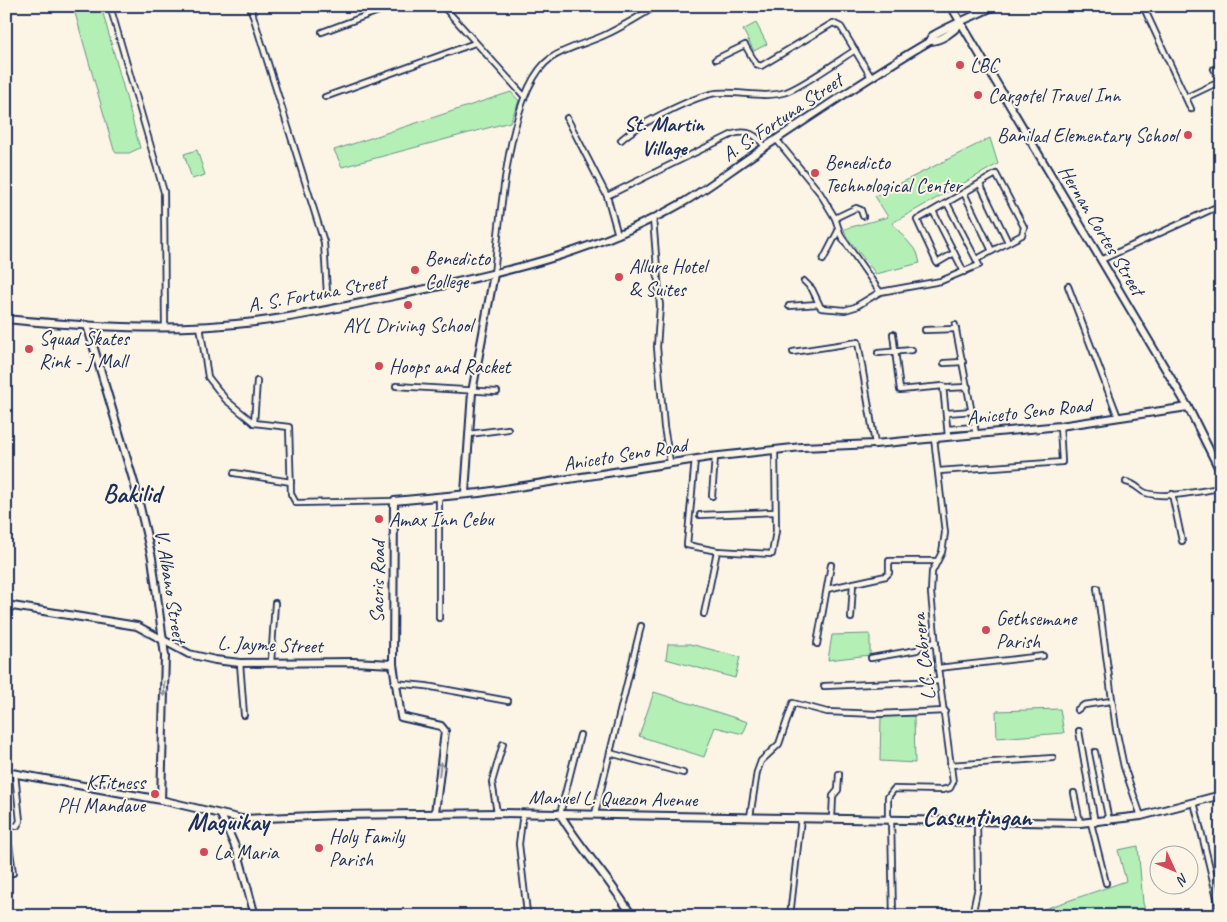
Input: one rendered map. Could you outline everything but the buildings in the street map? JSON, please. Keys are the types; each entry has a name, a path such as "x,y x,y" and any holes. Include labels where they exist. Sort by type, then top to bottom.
{"main road":[{"name":"Hernan Cortes Street","path":"951,6 1188,407 1221,473"},
{"name":"A. S. Fortuna Street","path":"6,319 88,325 200,326 287,317 494,274 570,254 618,235 685,201 776,139 930,41 932,36 994,6"},
{"path":"465,494 472,392 494,274"},
{"name":"V. Albano Street","path":"88,325 143,517 164,641 163,758 160,800"},
{"name":"Aniceto Seno Road","path":"394,501 542,484 694,459 775,450 875,444 934,438 976,430 1060,426 1188,407"},
{"name":"Sacris Road","path":"394,501 392,664 394,683 401,717 441,726 445,731 435,813"},
{"name":"L. Jayme Street","path":"6,605 138,626 189,654 240,663 352,662 392,664"},
{"name":"Manuel L. Quezon Avenue","path":"6,772 160,800 221,815 260,820 328,815 523,813 1093,823 1141,816 1221,795"},
{"path":"560,814 593,863 621,896 632,916"},
{"path":"221,815 238,853 255,916"}],"street":[{"path":"110,6 164,192 165,326"},
{"path":"250,6 324,242 327,294"},
{"path":"322,32 392,6"},
{"path":"443,6 524,96"},
{"path":"494,274 516,120 524,96 540,69 551,58 608,34 656,6"},
{"path":"1143,6 1192,108"},
{"path":"716,58 745,45 756,64 761,66 833,22 841,27 871,77"},
{"path":"325,96 475,43"},
{"path":"621,140 675,109 705,95 718,93 772,94 787,91 855,50"},
{"path":"1187,97 1221,81 1214,69"},
{"path":"567,118 607,196 618,235"},
{"path":"607,196 733,134 745,132 752,134 765,147"},
{"path":"776,139 820,193 835,218 838,231 880,292"},
{"path":"954,253 937,263 917,220 996,174 1024,227 1022,235 977,259"},
{"path":"980,184 1008,242"},
{"path":"964,193 992,251"},
{"path":"804,281 812,289 818,304 822,308 845,310 855,307 880,292 941,281 979,265 947,203"},
{"path":"1101,260 1221,205"},
{"path":"835,218 856,208 861,210 863,216"},
{"path":"933,211 964,272"},
{"path":"653,218 660,306 657,347 664,427 670,462"},
{"path":"824,260 838,231"},
{"path":"1068,286 1118,418"},
{"path":"789,306 818,304"},
{"path":"200,326 209,380 226,400 254,423"},
{"path":"925,330 955,327 976,430 948,429"},
{"path":"894,334 900,390 943,386 948,436"},
{"path":"793,352 858,342 875,444"},
{"path":"878,353 912,350"},
{"path":"944,363 963,362"},
{"path":"254,423 257,381"},
{"path":"396,386 497,392"},
{"path":"945,388 968,386"},
{"path":"947,413 973,411"},
{"name":"Aniceto Seno Road","path":"254,423 289,427 291,494 296,503 394,501"},
{"path":"939,471 1062,462 1060,426"},
{"path":"469,434 508,429"},
{"name":"L.C. Cabrera","path":"890,819 887,801 891,792 898,788 942,790 950,788 952,782 931,593 932,572 944,546 945,533 934,438"},
{"path":"694,459 686,543 689,546 717,551 772,554 776,531 775,450"},
{"path":"712,496 715,457"},
{"path":"234,473 291,482"},
{"path":"1126,482 1135,484 1145,493 1172,494 1221,488"},
{"path":"1172,494 1182,541"},
{"path":"439,496 439,618"},
{"path":"700,515 775,512"},
{"path":"704,614 717,551"},
{"path":"827,588 888,575 890,561 937,561"},
{"path":"817,644 831,565"},
{"path":"852,618 853,583"},
{"path":"1097,588 1111,701 1124,767 1141,816"},
{"path":"271,663 275,603"},
{"path":"595,814 641,626"},
{"path":"871,658 917,650 921,646 936,642"},
{"path":"938,668 1043,656"},
{"path":"240,663 244,715"},
{"path":"824,686 940,681"},
{"path":"394,683 426,686 508,701"},
{"path":"1076,710 1084,705 1111,701"},
{"path":"750,817 757,772 761,761 779,744 793,703 827,712 878,714 945,711"},
{"path":"1078,731 1093,823 1106,883"},
{"path":"560,814 580,735"},
{"path":"497,813 492,782 503,744"},
{"path":"1095,752 1109,821"},
{"path":"610,753 683,773"},
{"path":"950,765 1053,758"},
{"path":"14,873 8,853 7,830 9,826 17,826 20,822 15,774"},
{"path":"832,818 833,796 838,790 839,774"},
{"path":"1074,793 1080,823"},
{"path":"1194,802 1221,914"},
{"path":"523,813 519,844 527,912"},
{"path":"790,916 801,818"},
{"path":"890,819 893,916"},
{"path":"972,916 978,887 977,821"}],"green space":[{"path":"73,6 101,6 140,148 129,153 116,153 114,150"},
{"path":"756,23 767,44 754,51 743,30"},
{"path":"511,92 519,101 510,122 342,167 334,150"},
{"path":"990,138 998,164 892,223 917,252 920,263 876,274 846,236 844,229 888,217 875,196"},
{"path":"197,150 205,175 192,179 184,154"},
{"path":"870,634 870,655 828,660 832,635"},
{"path":"668,644 690,644 740,657 735,678 666,659"},
{"path":"654,692 748,722 743,734 715,727 704,757 639,736"},
{"path":"1060,709 1064,733 997,738 996,711"},
{"path":"881,716 914,716 915,763 880,761"},
{"path":"1138,846 1143,903 1147,916 1024,916 1126,881 1118,850"}],"place":[{"name":"LBC","path":"960,65"},
{"name":"Cargotel Travel Inn","path":"978,95"},
{"name":"Banilad Elementary School","path":"1188,135"},
{"name":"Benedicto Technological Center","path":"815,173"},
{"name":"Benedicto College","path":"415,270"},
{"name":"Allure Hotel & Suites","path":"619,277"},
{"name":"AYL Driving School","path":"408,305"},
{"name":"Squad Skates Rink - J Mall","path":"29,349"},
{"name":"Hoops and Racket","path":"379,366"},
{"name":"Amax Inn Cebu","path":"379,519"},
{"name":"Gethsemane Parish","path":"986,630"},
{"name":"KFitness PH Mandaue","path":"155,794"},
{"name":"Holy Family Parish","path":"319,848"},
{"name":"La Maria","path":"204,852"}],"district":[{"name":"St. Martin Village","path":"664,136"},
{"name":"Bakilid","path":"132,493"},
{"name":"Casuntingan","path":"977,816"},
{"name":"Maguikay","path":"228,821"}]}
